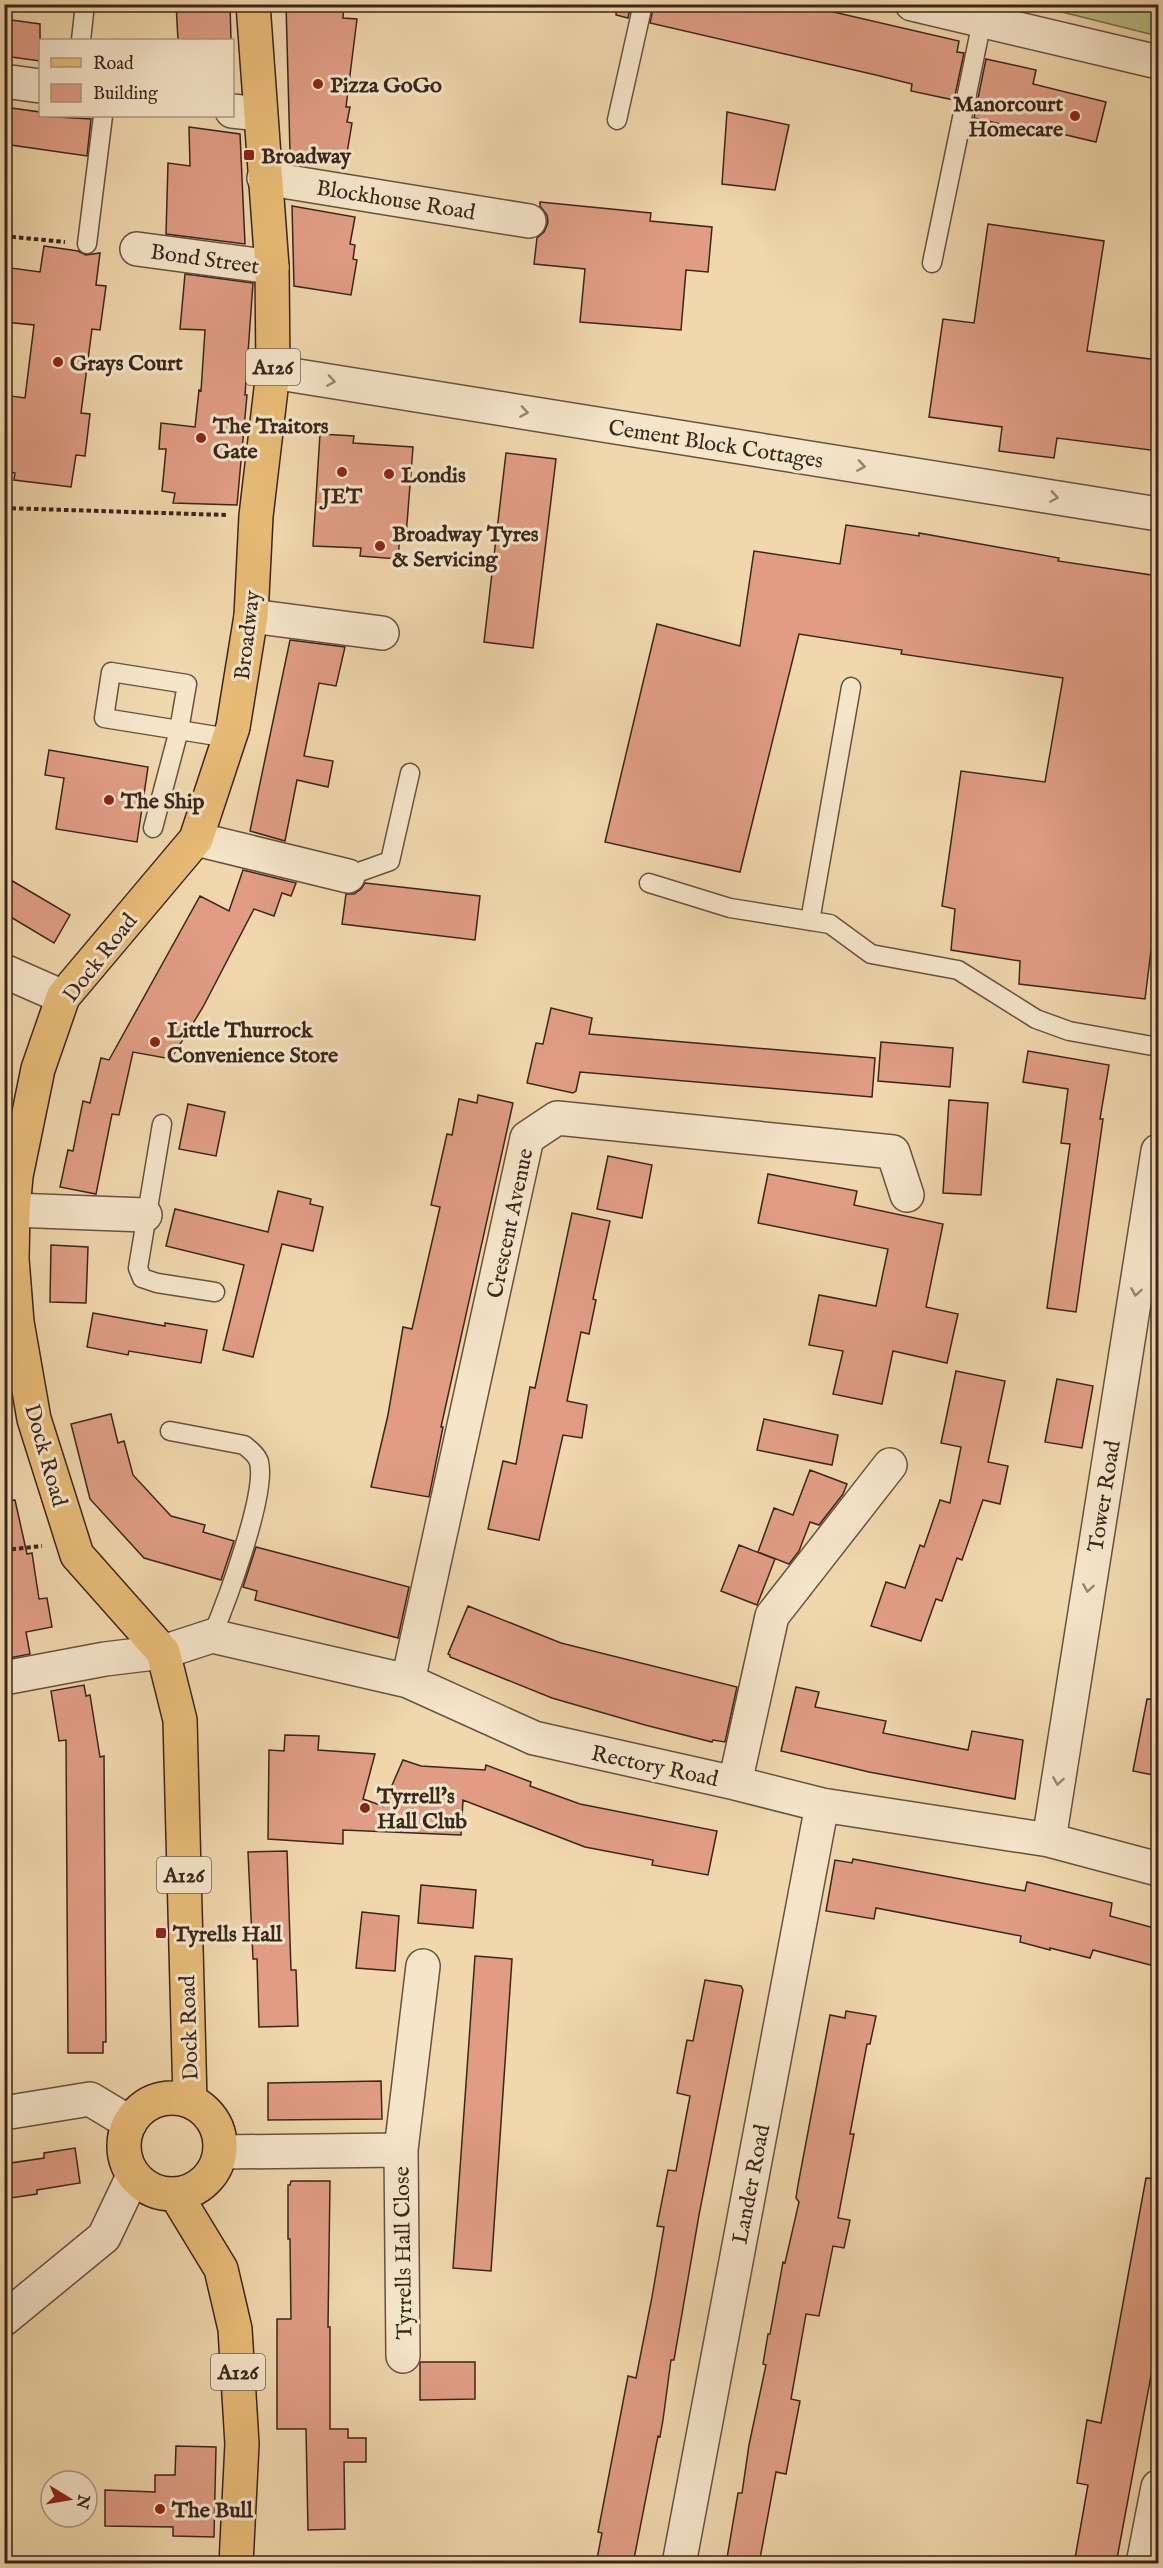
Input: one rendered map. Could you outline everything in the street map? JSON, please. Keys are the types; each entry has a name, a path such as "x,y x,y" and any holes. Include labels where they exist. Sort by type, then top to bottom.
{"main road":[{"name":"Broadway","path":"231,732 251,616 256,516 273,372 272,267 264,178 246,113 253,4"},
{"name":"Dock Road","path":"190,2100 180,1720 163,1652 76,1555 34,1419 17,1322 9,1209 36,1079 63,997 195,839 231,732"},
{"name":"Dock Road","path":"130,2123 138,2112 156,2101 177,2097 190,2100 204,2108 214,2120 220,2136 221,2151"},
{"path":"130,2123 124,2136 127,2163 133,2176 145,2187 160,2193 176,2194 193,2191 206,2181 216,2167 221,2151"},
{"name":"A126","path":"176,2194 221,2270 235,2330 242,2444 236,2564"}],"street":[{"path":"912,4 1158,62"},
{"path":"4,81 39,86"},
{"name":"Blockhouse Road","path":"264,178 529,221"},
{"name":"Bond Street","path":"137,249 272,267"},
{"name":"Cement Block Cottages","path":"273,372 1158,514"},
{"path":"251,616 382,633"},
{"path":"195,839 348,876"},
{"path":"4,971 63,997"},
{"name":"Crescent Avenue","path":"408,1681 527,1138 557,1118 893,1152 907,1195"},
{"name":"Tower Road","path":"1049,1840 1158,1151"},
{"path":"9,1209 145,1215"},
{"path":"735,1783 772,1616 890,1465"},
{"path":"4,1678 105,1659 163,1652 212,1636"},
{"name":"Rectory Road","path":"212,1636 408,1681 534,1738 822,1805 1049,1840 1158,1869"},
{"name":"Lander Road","path":"679,2564 822,1805"},
{"name":"Tyrrells Hall Close","path":"403,2356 401,2150 423,1966"},
{"path":"6,2106 90,2099 130,2123"},
{"name":"Tyrrells Hall Close","path":"221,2151 401,2150"},
{"path":"4,2319 104,2237 133,2176"},
{"path":"1143,2564 1158,2487"}],"lane":[{"path":"81,39 85,4"},
{"path":"617,120 643,4"},
{"path":"932,262 982,21"},
{"path":"87,244 103,117"},
{"path":"153,828 179,730 187,684 111,672 104,718 179,730 231,732"},
{"path":"810,921 851,687"},
{"path":"348,876 390,861 410,773"},
{"path":"648,883 730,908 830,924 871,954 958,970 1036,1019 1058,1027 1158,1047"},
{"path":"162,1124 145,1215 138,1268 142,1278 157,1283 215,1292"},
{"path":"170,1431 244,1445 259,1462 256,1504 233,1580 212,1636"}],"path":[{"path":"4,508 256,516"}],"green space":[{"path":"1034,5 1158,5 1158,36"}],"building":[{"path":"176,4 230,4 231,39 178,39"},
{"path":"286,4 344,4 343,18 357,19 346,107 350,107 347,122 352,123 345,165 296,158 290,152"},
{"path":"617,4 631,4 628,18 616,15"},
{"path":"654,4 799,4 959,41 957,52 964,53 954,100 911,91 912,84 650,23"},
{"path":"4,19 40,24 39,61 4,56"},
{"path":"986,59 1036,70 1033,84 1106,102 1096,142 1024,125 1023,129 974,118"},
{"path":"4,107 39,112 39,117 91,119 87,156 4,144"},
{"path":"727,112 789,125 775,190 722,184"},
{"path":"189,127 240,134 245,244 166,234 168,163 190,166"},
{"path":"540,202 651,213 650,221 712,227 708,272 686,270 681,330 580,322 585,269 534,264 537,238 544,232 548,223 547,215 540,206"},
{"path":"292,206 355,217 350,244 355,245 353,259 357,260 351,295 294,286"},
{"path":"988,224 1104,241 1087,351 1158,360 1158,451 1057,438 1054,458 999,451 1002,427 929,417 943,319 974,323"},
{"name":"Grays Court","path":"44,246 78,251 86,255 100,253 96,285 106,286 100,330 92,329 81,413 90,414 85,456 76,455 71,487 14,480 15,473 4,471 4,395 25,398 34,325 4,322 4,267 40,272"},
{"path":"185,274 253,283 245,395 247,395 237,505 173,503 175,493 162,491 166,449 159,449 161,423 195,427 199,390 201,391 205,330 180,329"},
{"path":"320,434 354,436 353,443 413,447 406,536 400,535 398,559 360,556 361,548 313,546"},
{"path":"506,453 556,459 533,648 484,642"},
{"path":"846,525 919,536 919,533 1059,558 1058,561 1158,576 1158,894 1145,999 1019,984 1020,961 951,950 955,909 942,906 961,771 1045,782 1063,678 901,654 902,650 799,634 740,872 605,842 657,624 740,646 754,551 840,564"},
{"path":"290,640 345,647 336,686 319,683 304,756 333,761 328,787 297,780 285,841 250,831"},
{"name":"The Ship","path":"49,750 148,767 137,842 56,829 64,778 45,775"},
{"path":"243,870 296,883 291,896 282,893 274,916 254,909 203,1007 171,1059 133,1052 119,1115 112,1114 96,1194 60,1187 68,1150 73,1151 83,1101 90,1103 101,1058 109,1060 200,896 229,911"},
{"path":"4,876 70,915 54,943 4,913"},
{"path":"365,883 480,896 475,940 342,924 346,894 354,894"},
{"path":"551,1008 592,1018 589,1034 875,1058 872,1097 580,1072 576,1091 573,1093 527,1083 536,1043 543,1044"},
{"path":"881,1042 953,1048 950,1087 878,1081"},
{"path":"1028,1051 1109,1065 1076,1312 1047,1308 1070,1144 1061,1143 1068,1089 1023,1082"},
{"path":"478,1095 513,1103 441,1427 443,1427 429,1497 371,1487 388,1415 403,1327 412,1329 440,1207 431,1205 447,1134 452,1135 459,1099 477,1103"},
{"path":"949,1100 988,1103 981,1195 943,1193"},
{"path":"188,1104 225,1112 216,1156 179,1149"},
{"path":"608,1156 652,1165 642,1218 597,1209"},
{"path":"768,1174 857,1191 854,1205 943,1224 926,1307 958,1314 947,1363 893,1351 882,1404 833,1394 843,1351 809,1345 819,1295 876,1306 888,1249 758,1223"},
{"path":"278,1191 311,1199 310,1204 323,1207 313,1251 282,1244 253,1357 223,1350 244,1265 166,1246 175,1209 268,1232"},
{"path":"572,1213 610,1221 593,1299 596,1300 589,1334 581,1332 567,1401 587,1405 582,1438 563,1435 539,1540 488,1529 503,1461 516,1464 530,1387 535,1388"},
{"path":"51,1245 88,1247 86,1303 50,1302"},
{"path":"93,1313 165,1326 165,1323 207,1330 201,1363 129,1351 128,1355 87,1347"},
{"path":"956,1371 1005,1381 988,1462 1008,1466 1000,1504 983,1500 962,1560 957,1558 942,1601 936,1599 921,1641 871,1626 886,1582 905,1588 920,1545 924,1547 940,1500 950,1503 961,1447 941,1443"},
{"path":"1057,1379 1093,1386 1082,1448 1045,1442"},
{"path":"111,1414 118,1443 124,1441 133,1475 171,1516 205,1525 203,1532 234,1541 221,1580 144,1558 90,1499 71,1424"},
{"path":"764,1419 838,1435 832,1465 757,1450"},
{"path":"810,1470 847,1484 843,1494 819,1525 810,1522 799,1551 789,1564 758,1552 774,1508 793,1515"},
{"path":"15,1500 27,1554 32,1553 39,1599 47,1598 52,1627 26,1632 30,1654 4,1659 4,1501"},
{"path":"739,1545 775,1559 757,1605 721,1591"},
{"path":"256,1547 409,1587 398,1638 255,1600 257,1591 243,1587"},
{"path":"468,1606 561,1643 737,1687 725,1742 713,1740 712,1742 645,1725 552,1698 450,1657 448,1654"},
{"path":"84,1685 86,1696 90,1695 100,1757 104,1756 106,2042 103,2042 103,2053 68,2053 66,1740 59,1741 51,1691"},
{"path":"796,1687 819,1692 815,1707 886,1721 883,1733 968,1750 972,1731 1023,1740 1015,1799 869,1772 781,1751"},
{"path":"1147,1699 1158,1700 1158,1776 1133,1771"},
{"path":"285,1735 319,1736 318,1750 375,1754 363,1799 383,1806 403,1760 421,1766 485,1770 486,1765 531,1782 530,1786 580,1804 717,1831 708,1875 652,1865 653,1860 585,1847 463,1800 461,1835 343,1830 343,1844 268,1839 269,1750 284,1751"},
{"path":"287,1851 291,1970 296,1970 298,2026 259,2027 257,1959 253,1959 248,1852"},
{"path":"853,1859 1025,1891 1027,1882 1112,1903 1110,1916 1158,1929 1158,1967 1093,1950 1090,1958 1050,1948 1050,1950 1020,1942 1021,1936 876,1908 874,1919 826,1911 835,1860 852,1863"},
{"path":"421,1885 476,1890 473,1928 418,1923"},
{"path":"362,1912 399,1916 395,1971 356,1968"},
{"path":"475,1956 512,1959 491,2271 453,2268"},
{"path":"705,1980 741,1986 743,1990 699,2215 674,2360 671,2360 660,2437 658,2436 633,2564 596,2564 602,2533 598,2532 628,2376 636,2378 652,2297 664,2227 657,2226 668,2170 676,2171 690,2096 677,2093 687,2040 693,2041"},
{"path":"846,2011 876,2016 870,2044 867,2044 850,2134 854,2134 838,2218 850,2220 844,2248 833,2246 819,2316 806,2314 791,2399 800,2401 786,2474 776,2472 759,2564 726,2564 738,2493 742,2493 749,2445 766,2365 763,2364 768,2334 770,2334 783,2262 785,2263 799,2202 796,2198 798,2185 830,2015 845,2018"},
{"path":"381,2081 382,2119 268,2120 268,2083"},
{"path":"75,2148 80,2183 37,2190 37,2194 4,2199 4,2164 44,2158 44,2153"},
{"path":"1146,2178 1158,2179 1158,2338 1116,2564 1074,2564 1088,2485 1077,2483 1087,2420 1101,2423"},
{"path":"291,2181 330,2181 328,2327 330,2327 330,2429 348,2429 348,2438 366,2438 366,2462 344,2462 345,2529 308,2530 306,2429 277,2429 277,2319 291,2319 288,2185"},
{"path":"420,2362 475,2362 475,2399 420,2400"},
{"name":"The Bull","path":"176,2446 216,2447 214,2537 173,2536 173,2527 105,2526 105,2490 155,2492 155,2475 175,2475"}],"place":[{"name":"Pizza GoGo","path":"318,84"},
{"name":"Manorcourt Homecare","path":"1075,116"},
{"name":"Broadway","path":"249,155"},
{"name":"Grays Court","path":"58,362"},
{"name":"The Traitors Gate","path":"201,438"},
{"name":"JET","path":"342,472"},
{"name":"Londis","path":"389,474"},
{"name":"Broadway Tyres & Servicing","path":"380,546"},
{"name":"The Ship","path":"109,800"},
{"name":"Little Thurrock Convenience Store","path":"155,1042"},
{"name":"Tyrrell's Hall Club","path":"365,1808"},
{"name":"Tyrells Hall","path":"161,1933"},
{"name":"The Bull","path":"160,2509"}]}
